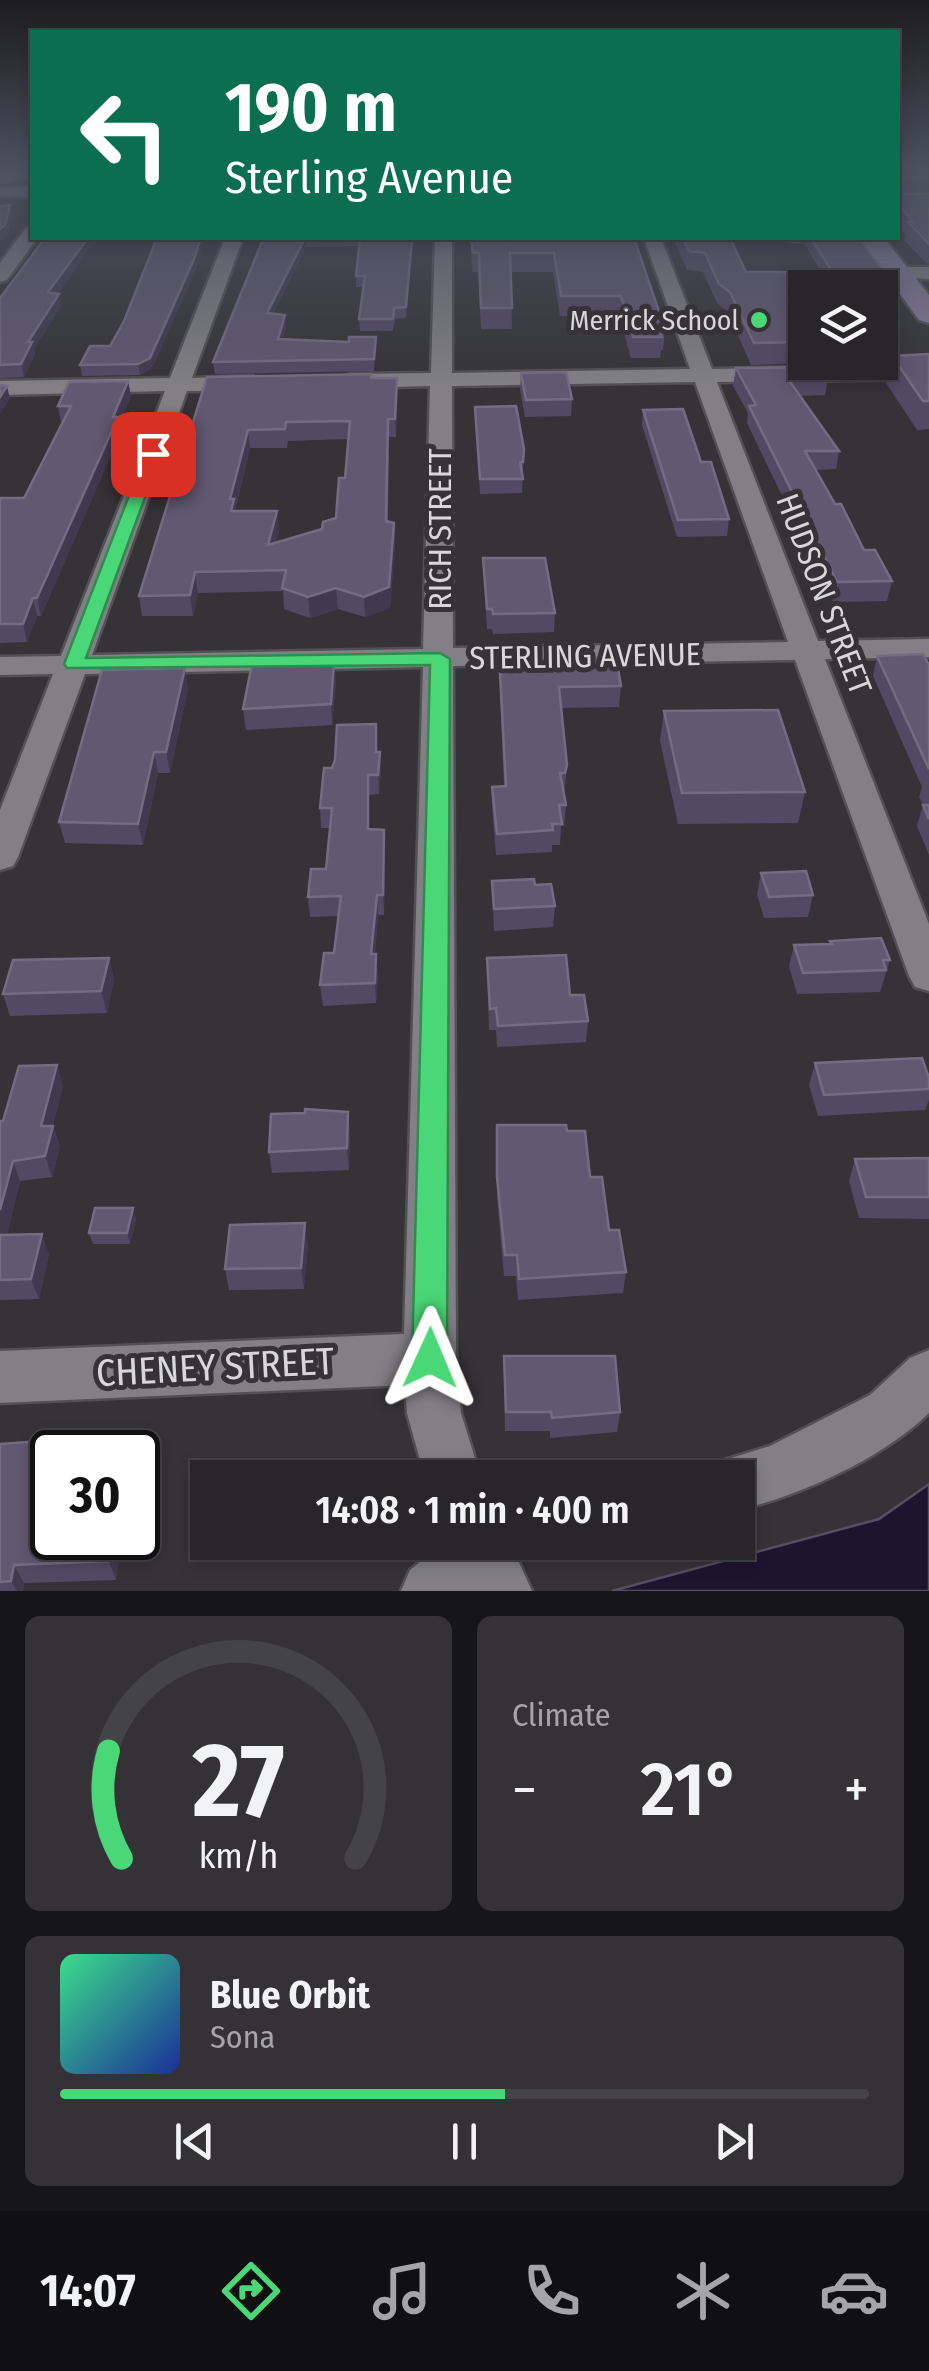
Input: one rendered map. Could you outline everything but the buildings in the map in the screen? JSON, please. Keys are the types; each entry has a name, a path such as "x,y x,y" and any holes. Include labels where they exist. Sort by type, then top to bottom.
{"main road":[{"path":"868,240 895,270"},
{"path":"898,273 929,314"}],"street":[{"path":"0,276 27,239"},
{"path":"0,857 233,240"},
{"name":"RICH STREET","path":"443,240 430,1358 434,1413 448,1460"},
{"name":"HUDSON STREET","path":"653,240 929,976"},
{"path":"898,273 929,273"},
{"path":"328,382 929,372"},
{"path":"0,388 273,383"},
{"name":"STERLING AVENUE","path":"0,666 929,648"},
{"name":"CHENEY STREET","path":"0,1377 430,1358"},
{"path":"755,1478 777,1473 889,1414 929,1376"},
{"path":"431,1591 491,1562"}],"shaded area":[{"path":"929,1484 929,1591 612,1591 727,1560 755,1560 755,1552 879,1519"}],"place":[{"name":"Merrick School","path":"759,320"}],"route":[{"path":"153,454 74,664 440,659 430,1358"}]}
